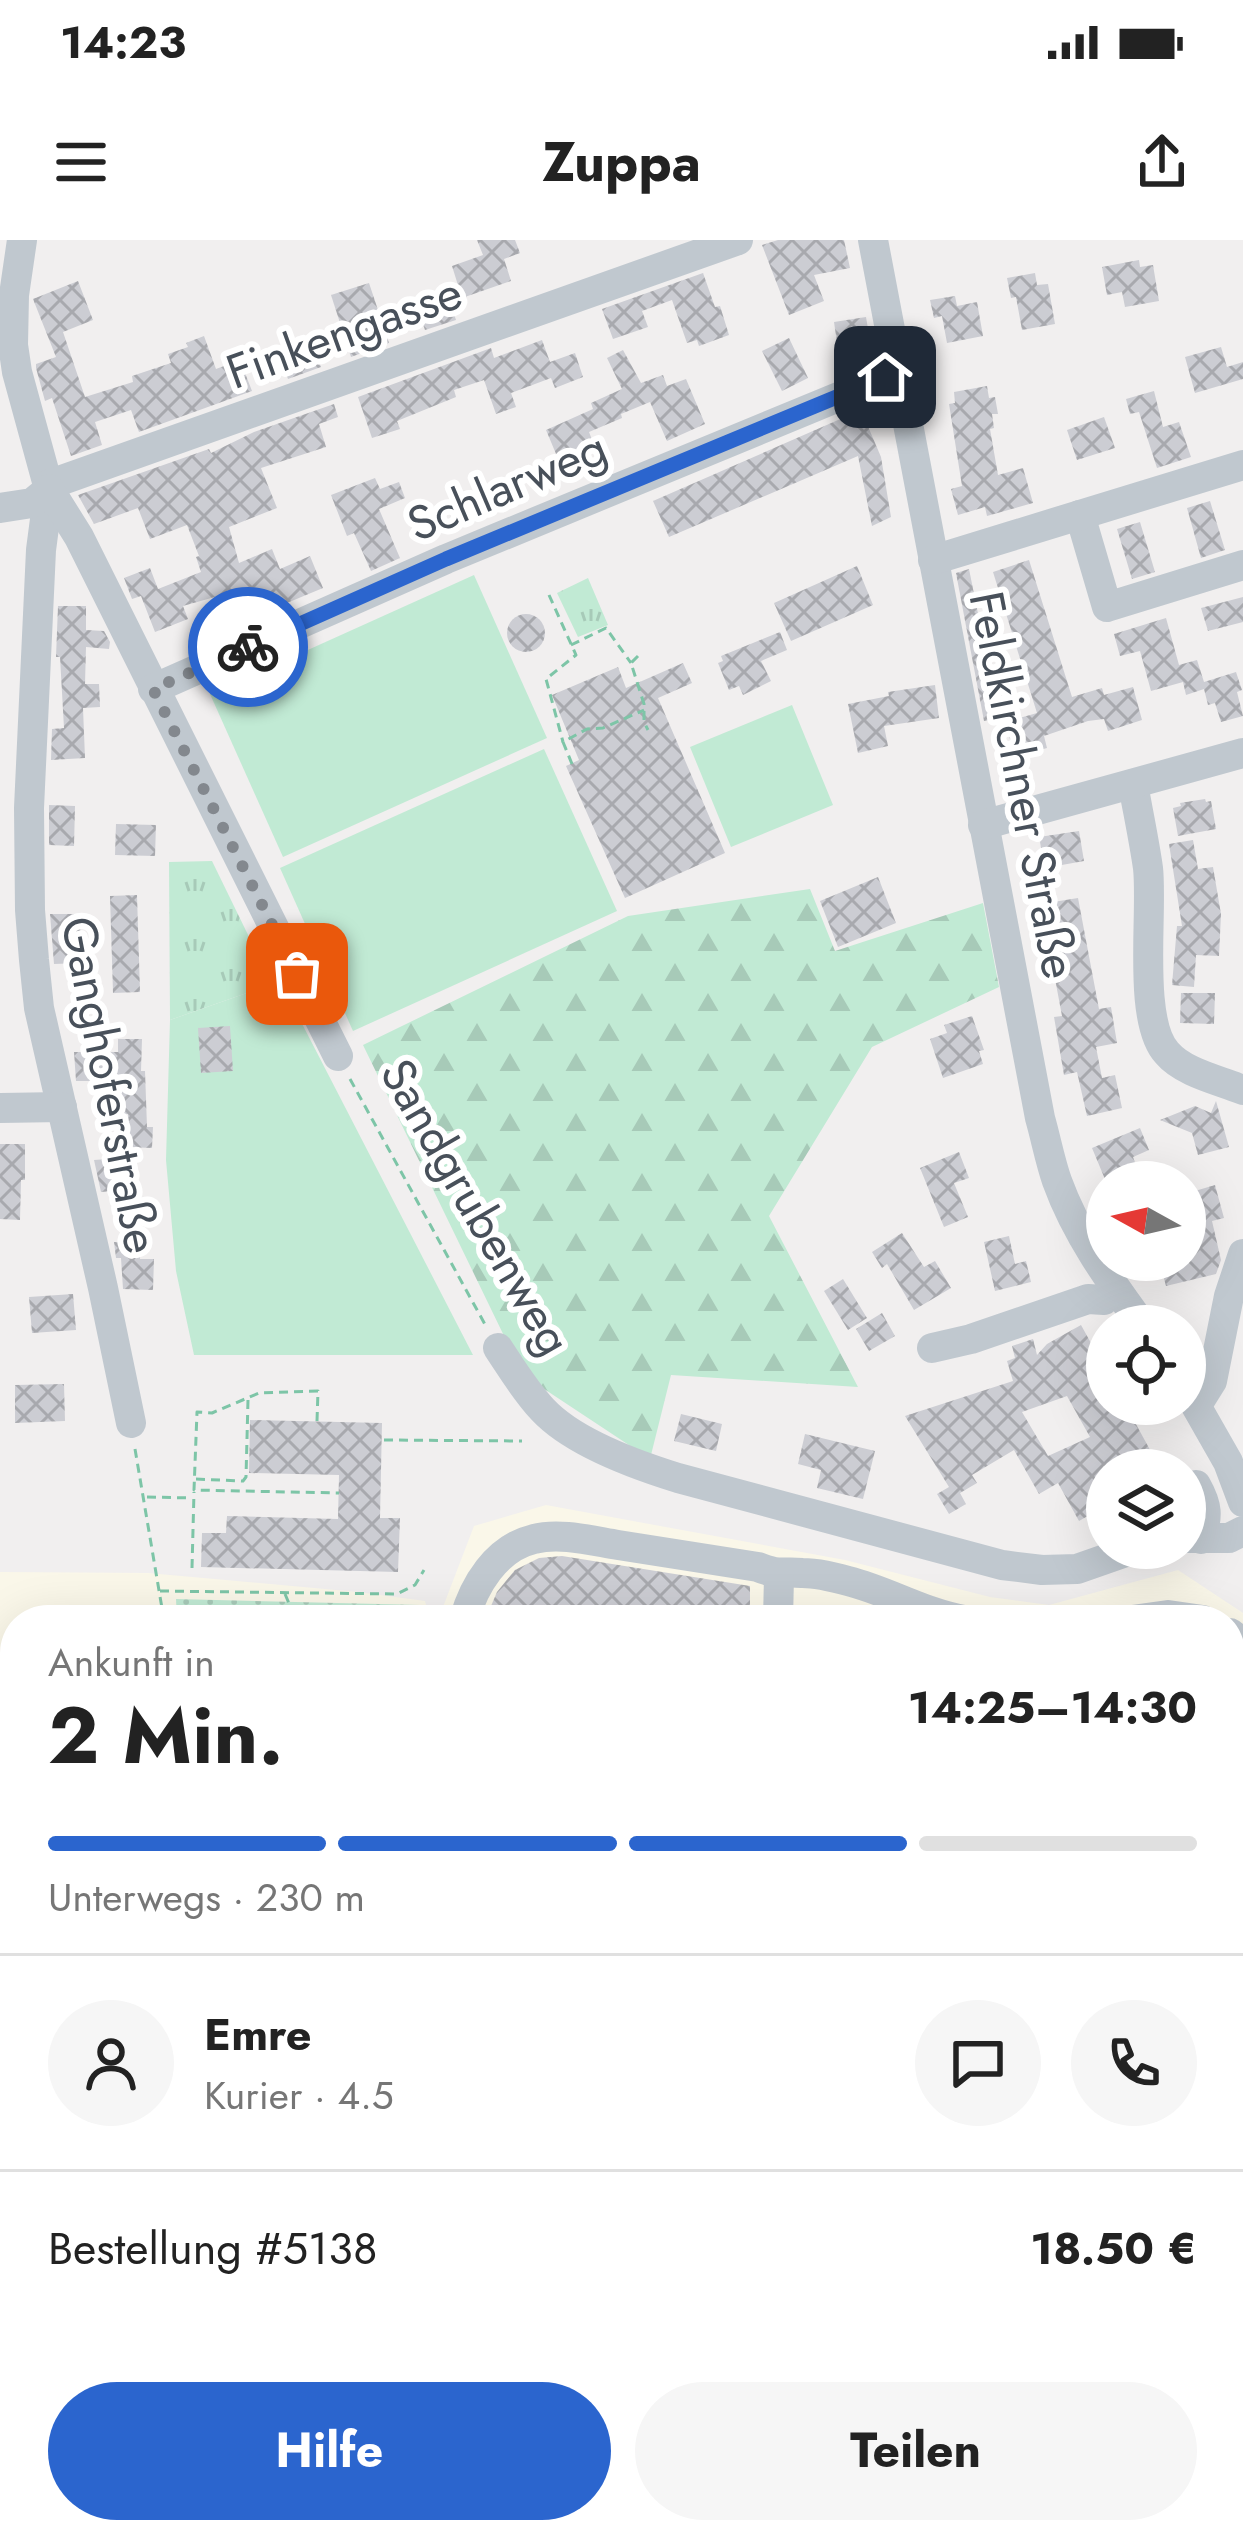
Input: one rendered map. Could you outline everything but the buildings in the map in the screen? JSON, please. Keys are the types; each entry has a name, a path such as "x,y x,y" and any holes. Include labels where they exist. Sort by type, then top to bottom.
{"street":[{"name":"Ganghoferstraße","path":"22,240 9,371 48,487 15,808 38,992 130,1424"},
{"name":"Finkengasse","path":"48,487 738,240"},
{"name":"Feldkirchner Straße","path":"873,240 1037,1102 1057,1180 1108,1305"},
{"name":"Schlarweg","path":"153,689 446,559 899,372"},
{"path":"933,560 1243,465"},
{"path":"0,508 32,503 48,487"},
{"name":"Sandgrubenweg","path":"48,487 79,537 338,1056"},
{"path":"1080,514 1107,607 1243,565"},
{"path":"983,825 1243,753"},
{"path":"1133,784 1148,870 1148,957 1156,1032 1166,1052 1186,1067 1243,1090"},
{"path":"0,1108 62,1107"},
{"path":"1206,1386 1212,1382 1228,1296 1243,1255"},
{"path":"932,1348 1088,1299 1105,1305"},
{"name":"Sandgrubenweg","path":"498,1348 546,1413 593,1443 659,1472 1002,1565 1042,1570 1086,1566"},
{"path":"1206,1423 1243,1502"},
{"path":"1206,1539 1229,1538 1243,1531"},
{"path":"468,1605 488,1568 517,1546 537,1538 578,1539 758,1567 779,1576 795,1572 842,1579 914,1605"},
{"path":"1206,1546 1243,1560"},
{"path":"778,1605 779,1576"}],"path":[{"path":"549,595 576,655 546,679 572,764"},
{"path":"571,645 606,628 631,662 648,730"},
{"path":"631,662 638,656"},
{"path":"562,742 644,710"},
{"name":"Sandgrubenweg","path":"338,1056 498,1348"},
{"path":"424,1216 434,1210"},
{"path":"192,1568 197,1412 212,1413 259,1393 318,1391 317,1421"},
{"path":"194,1479 246,1477 248,1398"},
{"path":"130,1424 162,1605"},
{"path":"384,1440 522,1441"},
{"path":"194,1490 339,1493"},
{"path":"144,1497 194,1498"},
{"path":"160,1591 397,1594 415,1585 424,1570"},
{"path":"284,1593 289,1605"}],"shaded area":[{"path":"546,1505 845,1560 990,1597 1049,1605 444,1605 474,1526"},
{"path":"1178,1570 1231,1605 1049,1605"},
{"path":"0,1572 148,1573 425,1601 426,1605 0,1605"}],"green space":[{"path":"474,575 547,738 283,857 210,694"},
{"path":"588,578 608,625 578,637 557,593"},
{"path":"792,705 833,805 731,847 690,747"},
{"path":"544,749 617,911 353,1031 280,868"},
{"path":"212,861 272,984 170,1020 169,862"},
{"path":"810,889 835,951 983,903 999,987 872,1047 769,1216 858,1387 671,1375 650,1459 523,1375 363,1045 628,916"},
{"path":"272,984 291,1017 297,1014 473,1355 194,1355 176,1271 166,1160 170,1020"},
{"path":"176,1599 420,1605 176,1605"}],"way so far":[{"path":"248,647 153,689 297,974"}],"route":[{"path":"248,647 446,559 885,377"}]}
